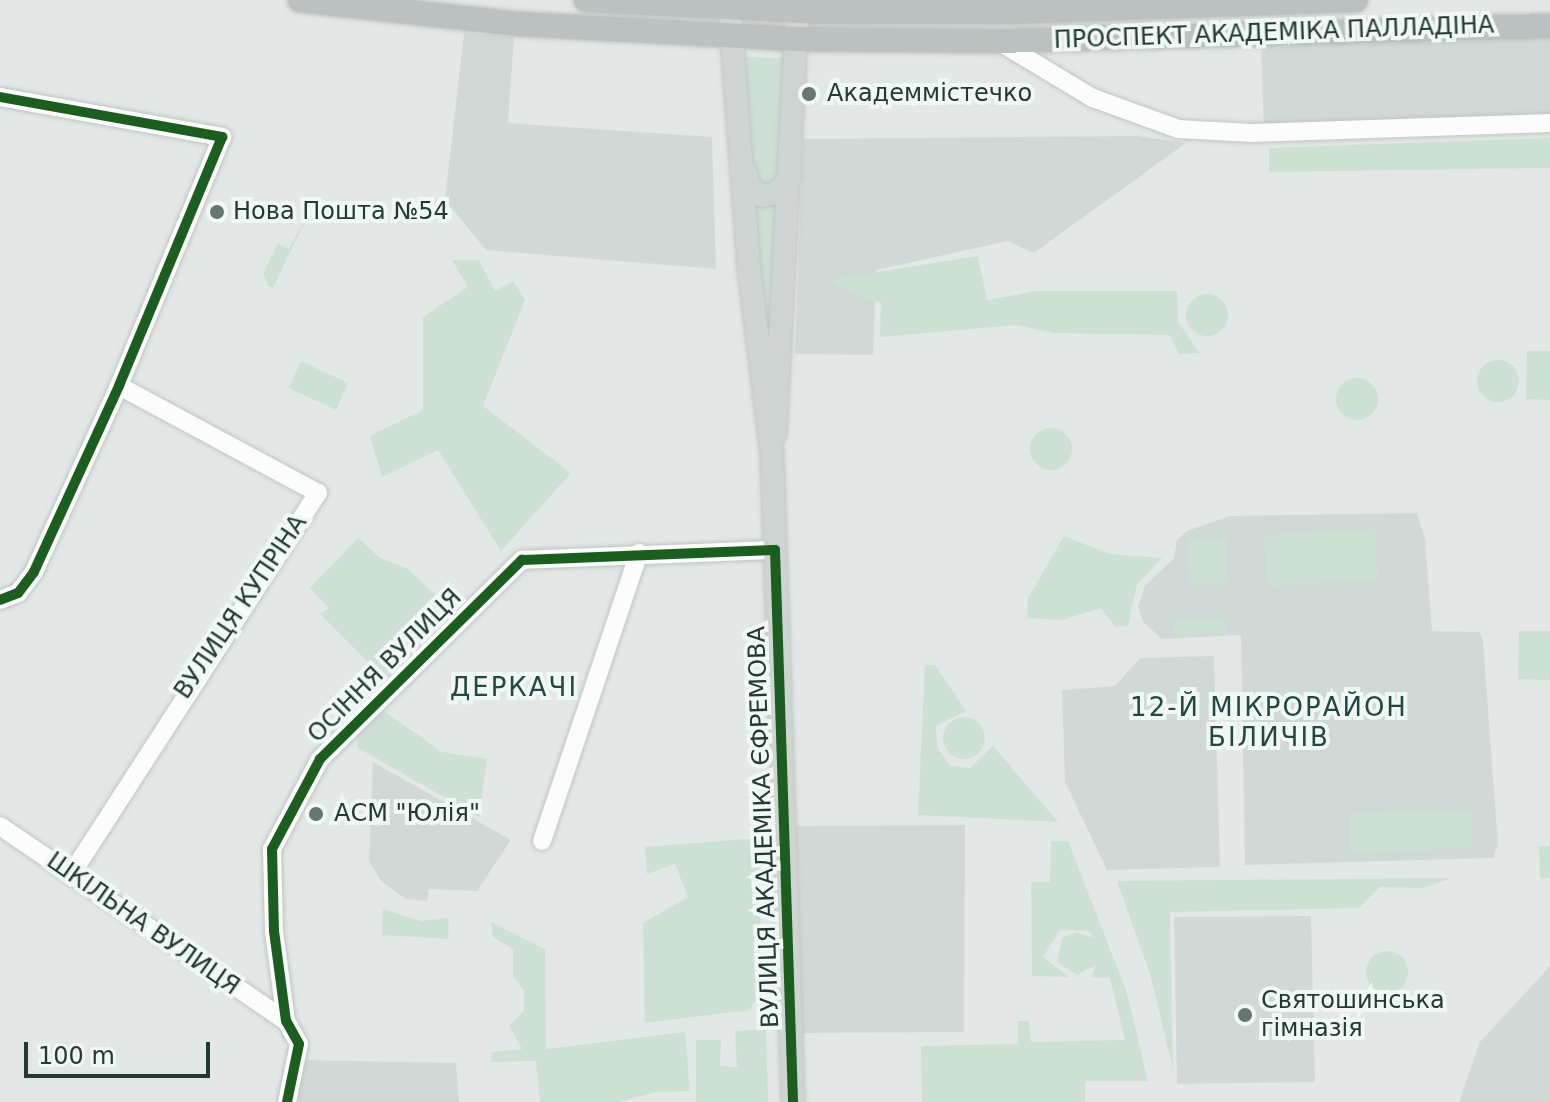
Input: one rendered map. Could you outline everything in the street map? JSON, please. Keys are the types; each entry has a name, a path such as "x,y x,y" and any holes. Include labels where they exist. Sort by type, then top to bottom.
{"highway":[{"name":"ПРОСПЕКТ АКАДЕМІКА ПАЛЛАДІНА","path":"300,0 519,24 731,38 998,41 1550,26"},
{"name":"ПРОСПЕКТ АКАДЕМІКА ПАЛЛАДІНА","path":"586,0 1042,6 1356,0"}],"main road":[{"name":"ВУЛИЦЯ АКАДЕМІКА ЄФРЕМОВА","path":"729,4 741,157 772,454 793,1102"},
{"name":"ВУЛИЦЯ АКАДЕМІКА ЄФРЕМОВА","path":"772,454 780,393 798,5"},
{"path":"741,157 750,189 763,196 781,192 791,171"}],"street":[{"name":"ПРОСПЕКТ АКАДЕМІКА ПАЛЛАДІНА","path":"998,41 1093,98 1178,129 1252,133 1550,123"},
{"path":"0,97 222,137 119,386 34,572 18,593 0,600"},
{"name":"ВУЛИЦЯ КУПРІНА","path":"72,873 145,752 318,493 119,386"},
{"name":"ОСІННЯ ВУЛИЦЯ","path":"287,1102 299,1044 286,1021 274,931 272,849 320,759 522,560 775,550"},
{"path":"542,841 639,553"},
{"name":"ШКІЛЬНА ВУЛИЦЯ","path":"0,826 72,873 184,957 286,1021"}],"shaded area":[{"path":"464,33 514,37 508,123 712,137 716,269 486,250 445,200"},
{"path":"1550,34 1550,119 1264,129 1261,46"},
{"path":"1138,136 1186,143 1034,253 1008,241 876,270 873,355 795,354 803,139"},
{"path":"1417,513 1425,539 1432,631 1479,632 1483,641 1498,845 1493,858 1245,865 1241,635 1162,639 1143,622 1138,607 1145,586 1174,558 1177,540 1187,531 1230,516"},
{"path":"1214,656 1220,867 1107,870 1065,782 1062,690 1115,686 1140,658"},
{"path":"373,762 511,840 477,891 429,889 427,901 406,899 381,881 369,861"},
{"path":"965,825 964,1032 802,1033 796,826"},
{"name":"Святошинська гімназія","path":"1311,916 1315,1082 1177,1084 1174,917"},
{"path":"1550,966 1550,1102 1459,1102 1480,1042"},
{"path":"305,1060 456,1063 459,1102 295,1102"}],"green space":[{"path":"742,57 789,58 779,180 771,185 762,184 750,167"},
{"path":"1550,138 1550,168 1269,172 1269,148"},
{"path":"782,199 767,368 755,200"},
{"path":"311,208 273,288 268,286 263,273 278,244 289,249"},
{"path":"978,256 987,300 1037,291 1177,291 1178,322 1200,353 1179,354 1169,335 1054,333 1017,325 880,337 881,303 834,285 833,279"},
{"path":"452,260 479,260 495,291 513,281 525,300 483,406 571,473 501,551 438,450 382,477 370,436 423,410 423,317 468,287"},
{"path":"1207,294 1222,300 1228,315 1222,330 1207,336 1192,330 1186,315 1192,300"},
{"path":"1527,351 1550,351 1550,400 1526,399"},
{"path":"1498,360 1513,366 1519,381 1513,396 1498,402 1483,396 1477,381 1483,366"},
{"path":"301,361 348,383 336,410 289,388"},
{"path":"1357,378 1372,384 1378,399 1372,414 1357,420 1342,414 1336,399 1342,384"},
{"path":"1051,428 1066,434 1072,449 1066,464 1051,470 1036,464 1030,449 1036,434"},
{"path":"1375,529 1378,579 1267,586 1264,536"},
{"path":"1064,536 1110,554 1162,558 1137,585 1128,626 1116,627 1101,608 1062,620 1027,618 1028,598"},
{"path":"358,538 380,558 408,569 450,608 383,677 320,614 329,608 310,588"},
{"path":"1188,538 1226,538 1227,583 1189,584"},
{"path":"1226,619 1226,633 1174,633 1174,620"},
{"path":"1519,631 1550,631 1550,680 1518,679"},
{"path":"925,665 935,665 966,711 936,726 937,747 950,766 970,768 993,746 1058,822 918,815"},
{"path":"384,711 442,752 487,759 479,817 358,748 356,730"},
{"path":"964,717 979,723 985,738 979,753 964,759 949,753 943,738 949,723"},
{"path":"1471,810 1472,848 1350,852 1349,814"},
{"path":"760,838 761,1001 752,1003 751,1010 645,1023 643,923 688,897 675,864 647,874 645,847"},
{"path":"1051,841 1068,841 1126,990 1148,1081 1085,1081 1085,1102 922,1102 921,1046 1018,1044 1018,1021 1029,1021 1031,1042 1125,1040 1110,978 1091,977 1096,965 1077,975 1057,962 1062,938 1077,932 1093,938 1089,931 1060,930 1043,957 1069,977 1032,976 1031,882 1050,882"},
{"path":"1539,846 1550,846 1550,878 1540,878"},
{"path":"1451,878 1423,888 1380,887 1359,908 1170,912 1173,1069 1150,974 1117,881"},
{"path":"383,909 421,921 449,918 448,939 382,935"},
{"path":"491,922 545,949 546,1049 685,1032 690,1091 657,1092 618,1102 540,1102 536,1061 491,1062 492,1052 522,1049 509,1025 524,1011 524,990 513,977 513,949 493,937"},
{"path":"1387,951 1402,957 1408,972 1402,987 1387,993 1372,987 1366,972 1372,957"},
{"path":"766,1029 768,1102 696,1102 696,1040 721,1040 720,1066 737,1067 735,1031"}],"cycle path":[{"path":"0,97 222,137 119,386 34,572 18,593 0,600"},
{"path":"287,1102 299,1044 286,1021 274,931 272,849 320,759 522,560 775,550 793,1102"}],"place":[{"name":"Академмістечко","path":"809,94"},
{"name":"Нова Пошта №54","path":"217,212"},
{"name":"АСМ \"Юлія\"","path":"316,814"},
{"name":"Святошинська гімназія","path":"1245,1015"}],"district":[{"name":"ДЕРКАЧІ","path":"514,688"},
{"name":"12-Й МІКРОРАЙОН БІЛИЧІВ","path":"1269,723"}]}
